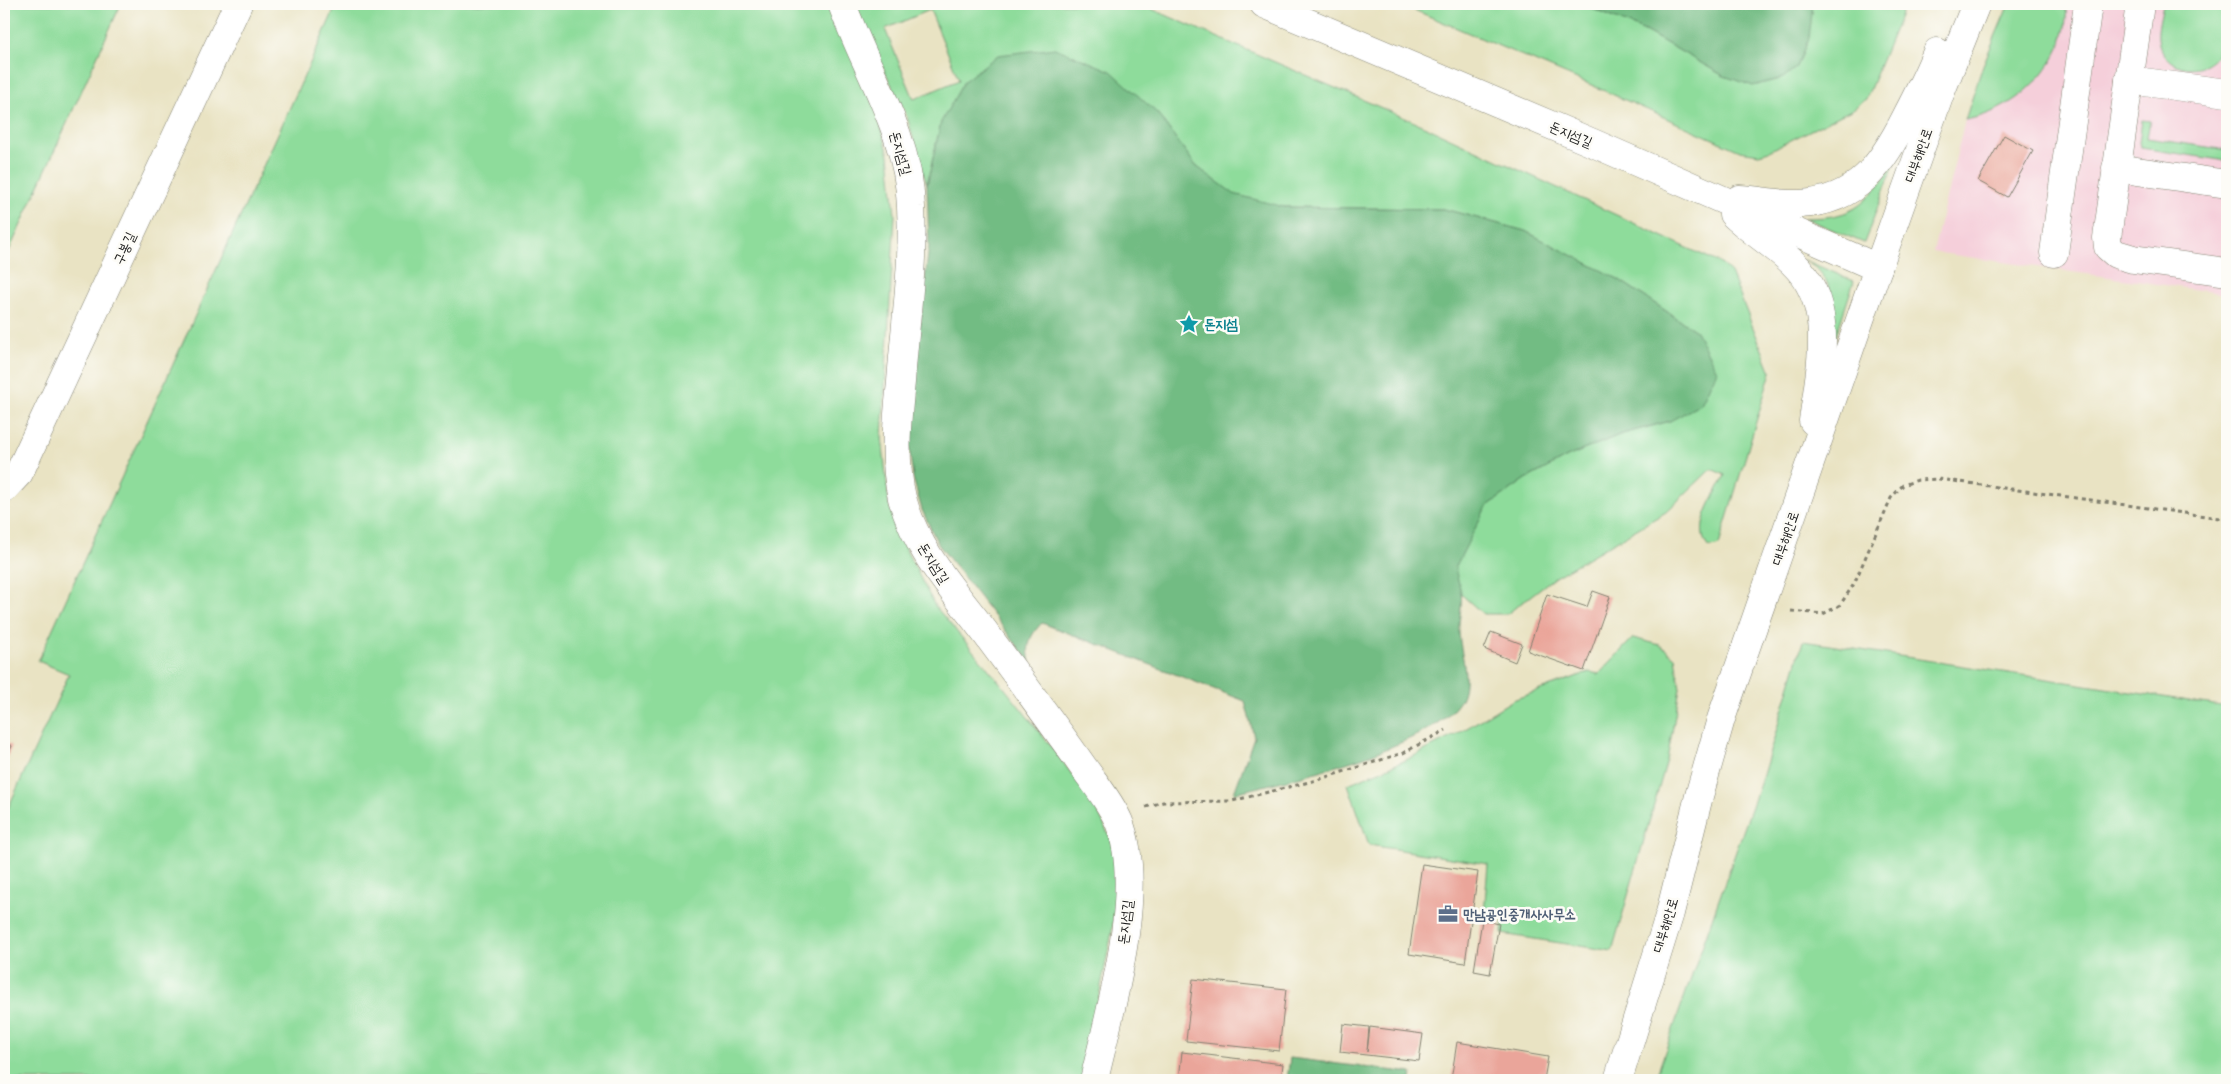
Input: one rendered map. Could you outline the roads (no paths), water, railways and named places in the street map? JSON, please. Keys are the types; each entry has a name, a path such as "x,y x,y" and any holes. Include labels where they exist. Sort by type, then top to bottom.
{"street":[{"name":"구봉길","path":"4,489 19,473 238,4"},
{"name":"돈지섬길","path":"842,4 890,116 909,175 912,206 909,298 896,435 902,497 911,524 941,576 1061,736 1119,821 1126,847 1130,878 1113,1003 1094,1080"},
{"name":"돈지섬길","path":"1264,4 1593,143 1878,268"},
{"path":"1715,198 1800,204 1838,195 1863,181 1877,167 1889,149 1922,87 1956,4"},
{"name":"대부해안로","path":"1618,1080 1670,912 1699,796 1719,728 1878,268 1940,94 1976,4"},
{"path":"2054,253 2088,4"},
{"path":"2140,4 2116,168 2107,238 2108,247 2116,254 2133,259 2227,272"},
{"path":"2129,80 2227,93"},
{"path":"2116,168 2227,184"},
{"path":"1715,198 1796,266 1808,282 1818,302 1821,313 1821,346 1805,482"}],"place":[{"name":"돈지섬","path":"1189,324"},
{"name":"만남공인중개사사무소","path":"1448,914"}]}
